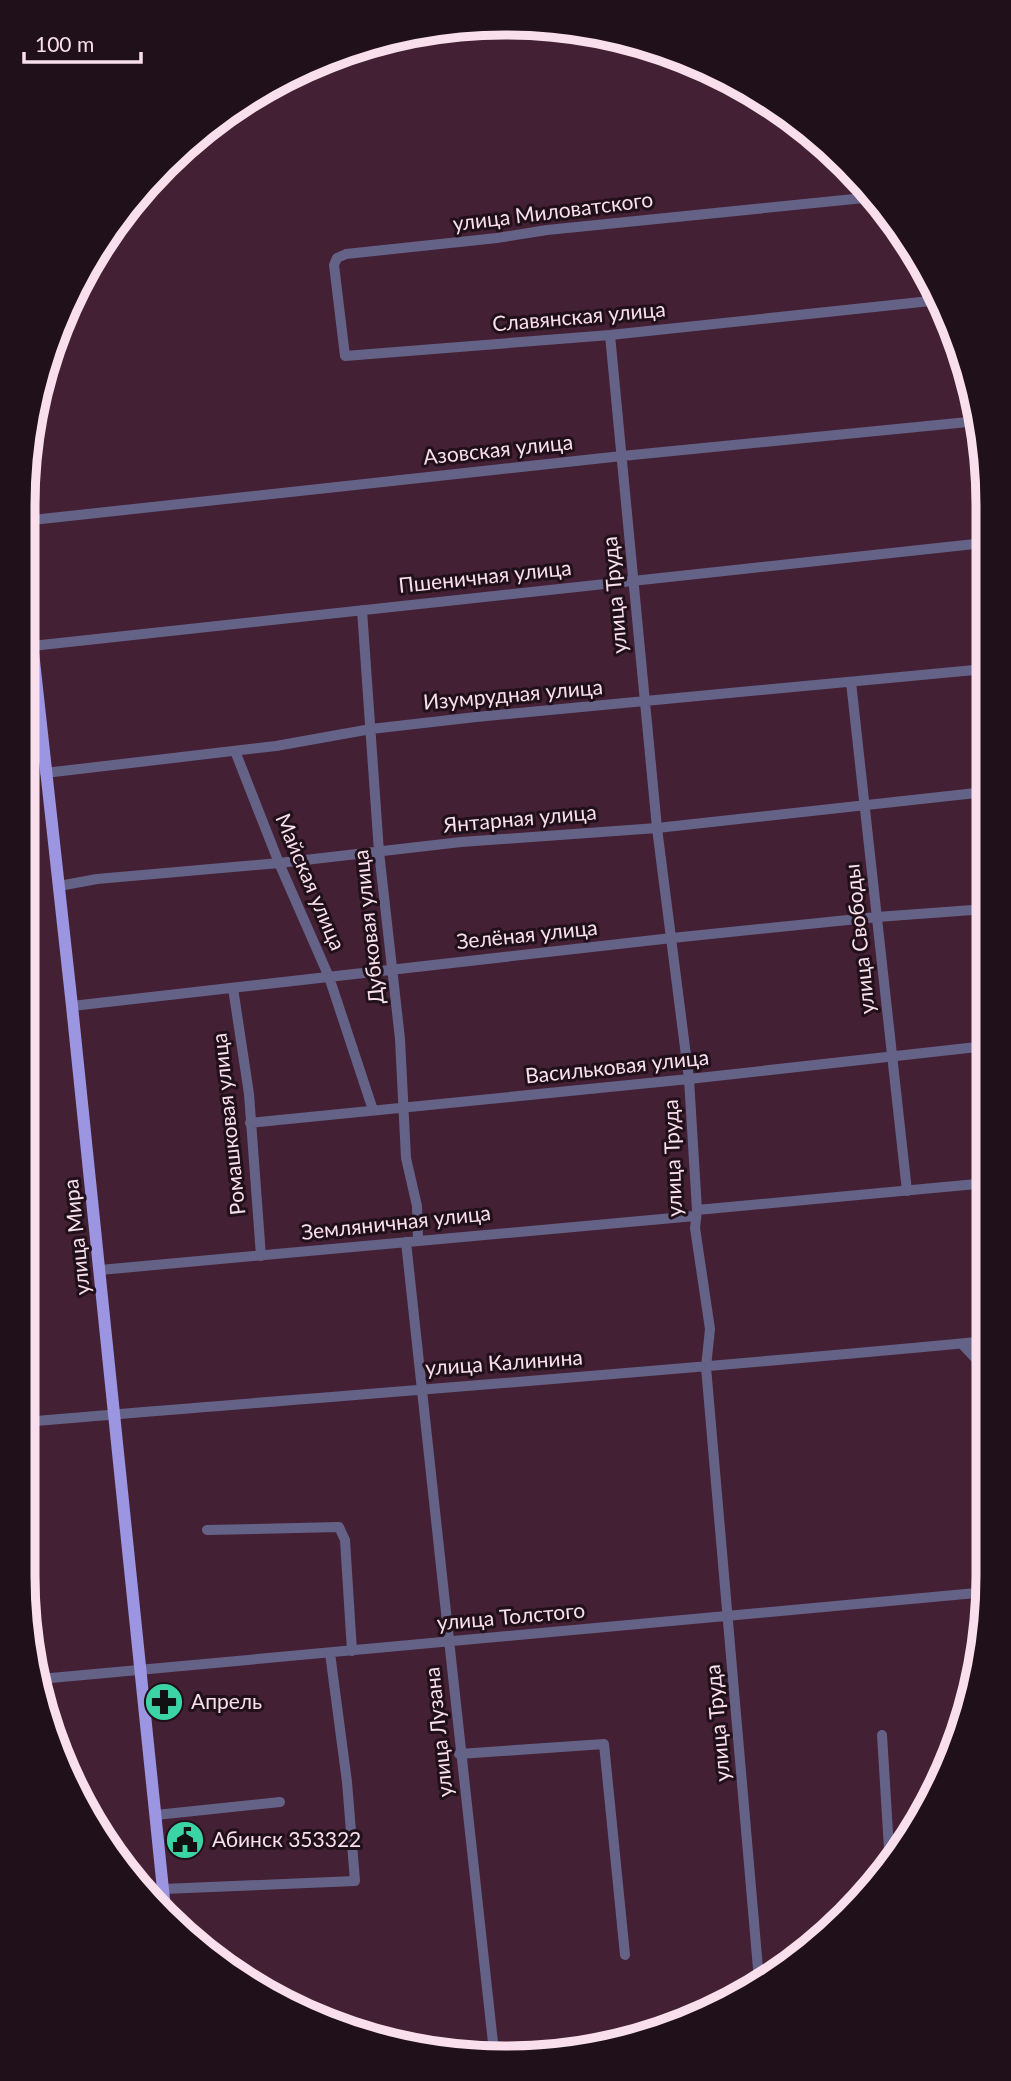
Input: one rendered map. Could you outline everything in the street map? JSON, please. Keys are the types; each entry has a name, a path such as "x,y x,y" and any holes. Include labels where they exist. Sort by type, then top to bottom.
{"main road":[{"name":"улица Мира","path":"35,673 100,1270 164,1899"}],"street":[{"name":"улица Миловатского","path":"345,356 334,265 337,258 346,254 547,230 862,198"},
{"name":"Славянская улица","path":"345,356 610,335 929,301"},
{"name":"улица Труда","path":"610,335 657,828 689,1079 696,1213 710,1329 706,1367 758,1972"},
{"name":"Азовская улица","path":"35,520 622,456 968,422"},
{"name":"Пшеничная улица","path":"35,646 976,544"},
{"name":"Дубковая улица","path":"362,610 379,852 400,1039 406,1158 417,1206 418,1240"},
{"name":"Изумрудная улица","path":"46,773 276,746 371,729 476,717 976,670"},
{"name":"улица Свободы","path":"851,682 907,1191"},
{"name":"Майская улица","path":"235,751 279,863 329,977 373,1110"},
{"name":"Янтарная улица","path":"59,886 97,879 279,863 461,842 657,828 976,793"},
{"name":"Зелёная улица","path":"72,1006 672,938 976,910"},
{"name":"Ромашковая улица","path":"233,988 249,1094 261,1256"},
{"name":"Васильковая улица","path":"250,1123 976,1047"},
{"name":"Земляничная улица","path":"100,1270 976,1184"},
{"name":"улица Лузана","path":"406,1242 450,1643 459,1755 493,2046"},
{"name":"улица Калинина","path":"35,1421 706,1367 976,1342"},
{"path":"962,1344 976,1359"},
{"path":"207,1530 339,1527 345,1540 352,1651"},
{"name":"улица Толстого","path":"47,1678 975,1593"},
{"path":"163,1889 355,1881 347,1782 330,1653"},
{"path":"882,1735 889,1848"},
{"path":"459,1755 604,1744 625,1955"},
{"path":"156,1815 280,1802"}],"place":[{"name":"Апрель","path":"164,1702"},
{"name":"Абинск 353322","path":"185,1840"}]}
